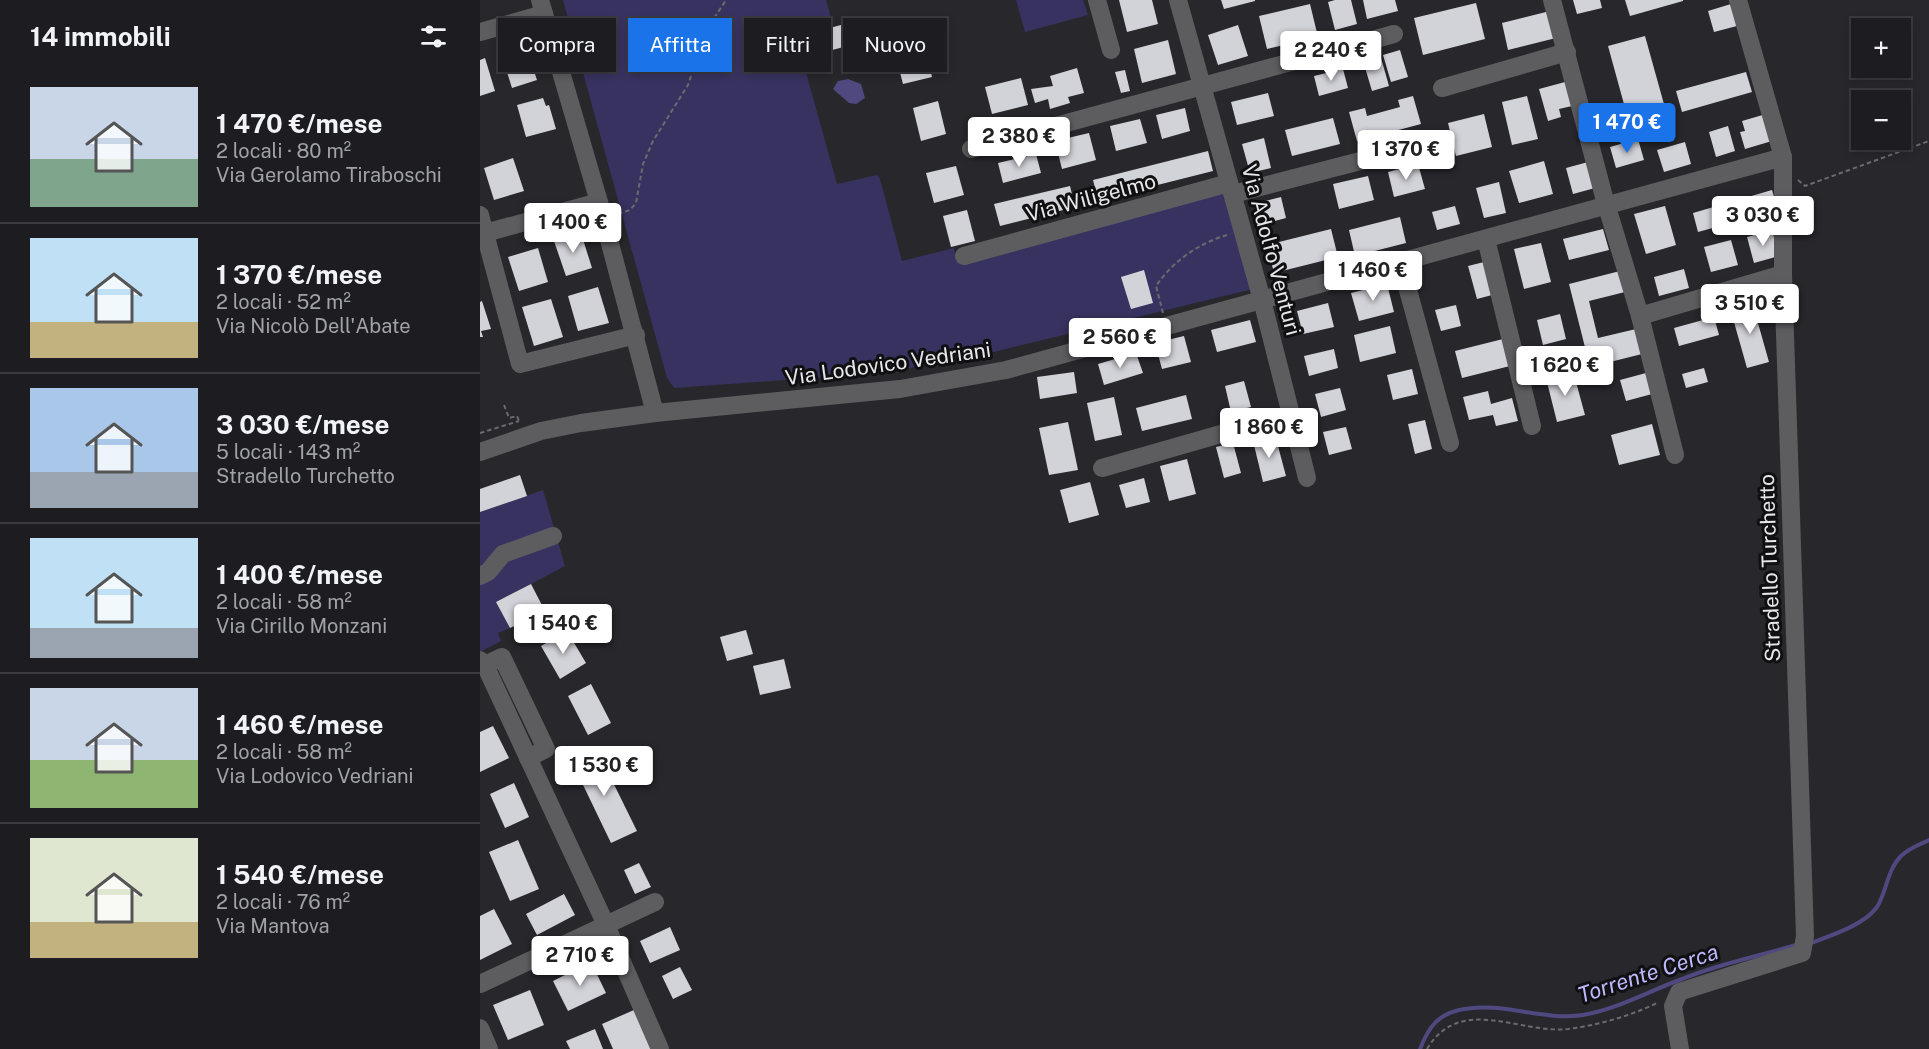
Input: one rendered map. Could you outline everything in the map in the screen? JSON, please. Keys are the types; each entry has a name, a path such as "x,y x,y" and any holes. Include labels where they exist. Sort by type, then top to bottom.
{"street":[{"path":"1097,0 1111,50"},
{"name":"Via Adolfo Venturi","path":"1178,0 1262,300 1307,478"},
{"path":"1552,0 1606,206 1640,316 1675,455"},
{"name":"Stradello Turchetto","path":"1679,992 1802,953 1805,936 1783,274 1783,157 1738,0"},
{"path":"480,32 542,7 602,210 656,413"},
{"path":"971,150 1394,33"},
{"path":"1442,88 1567,52"},
{"name":"Via Wiligelmo","path":"964,256 1231,189 1426,144"},
{"name":"Via Lodovico Vedriani","path":"480,452 541,431 656,413 900,389 978,376 1132,337 1400,261 1783,157"},
{"path":"602,210 482,224 520,364 636,335"},
{"path":"1486,239 1532,426"},
{"path":"1400,261 1450,443"},
{"path":"1640,316 1783,274"},
{"path":"1102,468 1291,414"},
{"path":"480,576 488,572 503,554 554,536"},
{"path":"483,663 606,925 660,1049"},
{"path":"480,984 655,902"},
{"path":"1679,992 1673,1006 1680,1049"},
{"path":"480,1028 489,1049"}],"path":[{"path":"602,210 630,210 636,203 643,164 653,141 688,85 707,29 726,0"},
{"path":"1163,313 1156,286 1161,278 1203,244 1243,232"},
{"path":"504,405 509,418 517,416 519,421"},
{"path":"1427,1049 1447,1027 1464,1019 1566,1029 1627,1016 1679,992"}],"shaded area":[{"path":"563,0 826,0 832,21 831,21 831,18 744,18 744,72 806,72 837,184 877,175 902,261 954,248 956,259 1230,183 1257,288 981,355 882,373 674,388 667,378 583,72 616,72 616,18 568,18"},
{"path":"1016,0 1083,0 1088,15 1025,32"},
{"path":"848,79 861,84 865,98 856,104 849,103 833,89 838,81"},
{"path":"543,490 565,566 497,602 510,628 498,633 501,641 480,652 480,512"}],"building":[{"path":"1119,0 1152,0 1158,24 1127,32"},
{"path":"1221,0 1255,0 1255,1 1224,9"},
{"path":"1351,0 1357,24 1335,30 1328,2"},
{"path":"1363,0 1395,0 1398,11 1367,19"},
{"path":"1573,0 1600,0 1602,8 1577,14"},
{"path":"1625,0 1683,0 1683,1 1630,16"},
{"path":"1476,3 1485,39 1423,55 1414,18"},
{"path":"1310,4 1318,37 1267,49 1259,16"},
{"path":"1731,4 1737,26 1714,32 1708,11"},
{"path":"1550,11 1556,38 1508,50 1502,23"},
{"path":"843,24 843,47 831,50 831,28"},
{"path":"1238,25 1248,56 1218,65 1208,35"},
{"path":"1645,36 1667,115 1630,126 1608,46"},
{"path":"1168,40 1176,74 1142,83 1134,49"},
{"path":"1400,50 1408,77 1391,82 1383,55"},
{"path":"485,58 495,91 480,96 480,60"},
{"path":"1381,58 1389,86 1372,91 1364,64"},
{"path":"1077,68 1084,93 1068,97 1070,103 1050,109 1048,99 1035,103 1031,89 1053,86 1050,76"},
{"path":"1343,69 1348,88 1319,96 1314,76"},
{"path":"1125,70 1130,91 1121,93 1115,72"},
{"path":"507,72 534,72 537,80 512,88"},
{"path":"900,72 931,72 932,77 903,84"},
{"path":"1746,72 1752,92 1682,112 1676,91"},
{"path":"1021,78 1028,105 992,114 985,87"},
{"path":"1565,82 1572,106 1559,109 1561,117 1548,121 1539,89"},
{"path":"1268,93 1274,116 1237,125 1231,102"},
{"path":"1413,96 1421,124 1357,141 1349,112 1365,108 1367,116 1400,107 1398,100"},
{"path":"1527,96 1538,139 1512,145 1502,102"},
{"path":"543,98 546,106 549,105 556,129 526,137 517,105"},
{"path":"938,101 946,134 921,141 913,108"},
{"path":"1185,108 1190,131 1162,139 1156,115"},
{"path":"1484,114 1492,147 1456,156 1448,123"},
{"path":"1766,114 1772,141 1745,149 1740,132 1745,131 1742,121"},
{"path":"1333,118 1340,144 1292,156 1285,130"},
{"path":"1140,119 1147,143 1116,151 1110,126"},
{"path":"1728,126 1735,151 1716,157 1709,132"},
{"path":"1089,133 1096,160 1062,169 1055,141"},
{"path":"1264,138 1271,168 1250,173 1242,144"},
{"path":"1638,139 1644,160 1616,168 1610,147"},
{"path":"1685,142 1691,164 1664,172 1657,150"},
{"path":"1208,151 1213,171 1098,200 1093,180"},
{"path":"1036,154 1041,173 1003,183 998,163"},
{"path":"513,158 524,191 494,200 484,168"},
{"path":"1544,161 1553,194 1519,203 1509,171"},
{"path":"1588,162 1595,188 1573,194 1566,168"},
{"path":"1418,164 1425,189 1394,197 1388,172"},
{"path":"956,166 964,195 934,203 926,173"},
{"path":"1368,176 1374,200 1339,209 1333,184"},
{"path":"1499,182 1506,213 1484,218 1476,188"},
{"path":"1070,186 1075,207 1000,226 994,204"},
{"path":"1772,190 1778,210 1698,232 1693,213"},
{"path":"1281,197 1286,218 1259,225 1254,204"},
{"path":"1455,206 1460,224 1437,230 1432,212"},
{"path":"1665,206 1676,245 1646,254 1634,214"},
{"path":"967,210 975,241 951,247 943,216"},
{"path":"1400,217 1406,243 1355,256 1349,230"},
{"path":"1331,229 1338,257 1274,273 1267,245"},
{"path":"1603,229 1609,250 1569,260 1563,239"},
{"path":"1772,230 1779,256 1754,263 1747,237"},
{"path":"581,233 592,268 566,276 554,241"},
{"path":"1731,240 1738,265 1711,272 1704,247"},
{"path":"1541,243 1551,282 1524,289 1514,249"},
{"path":"538,248 548,282 519,291 508,257"},
{"path":"1484,262 1492,295 1477,299 1468,266"},
{"path":"1684,269 1689,288 1659,296 1654,277"},
{"path":"1144,270 1153,303 1131,309 1121,277"},
{"path":"1620,271 1625,292 1589,301 1598,338 1636,329 1642,354 1590,367 1569,284"},
{"path":"1387,284 1394,312 1359,321 1351,293"},
{"path":"598,287 609,323 578,331 568,296"},
{"path":"551,299 563,337 534,346 522,307"},
{"path":"482,301 491,329 481,331 483,337 480,337 480,302"},
{"path":"1752,302 1769,362 1747,368 1730,308"},
{"path":"1328,303 1334,327 1303,334 1297,311"},
{"path":"1456,305 1461,326 1441,331 1435,310"},
{"path":"1560,314 1566,339 1543,345 1537,320"},
{"path":"1714,317 1719,335 1679,346 1674,328"},
{"path":"1250,320 1256,342 1217,352 1211,330"},
{"path":"1390,326 1396,353 1360,362 1354,335"},
{"path":"1184,336 1191,362 1162,369 1155,343"},
{"path":"1503,339 1510,366 1462,378 1455,351"},
{"path":"1334,349 1338,368 1309,376 1304,356"},
{"path":"1136,353 1143,373 1104,385 1098,364"},
{"path":"1704,368 1708,382 1686,388 1682,374"},
{"path":"1412,369 1418,394 1393,400 1387,375"},
{"path":"1573,371 1585,415 1557,422 1546,378"},
{"path":"1074,372 1077,393 1040,399 1037,377"},
{"path":"1646,373 1652,394 1626,401 1620,380"},
{"path":"1244,381 1251,407 1231,412 1225,386"},
{"path":"1340,388 1346,410 1321,417 1315,394"},
{"path":"1488,391 1491,404 1512,398 1518,421 1496,426 1493,415 1469,420 1463,397"},
{"path":"1186,395 1192,419 1142,431 1136,408"},
{"path":"1114,397 1122,435 1095,441 1087,403"},
{"path":"1425,420 1432,449 1415,454 1408,424"},
{"path":"1068,422 1078,470 1049,475 1039,428"},
{"path":"1652,424 1660,455 1619,465 1611,435"},
{"path":"1346,427 1352,449 1329,455 1323,432"},
{"path":"1275,435 1286,476 1263,482 1253,441"},
{"path":"1233,443 1241,473 1224,478 1216,447"},
{"path":"1187,459 1196,494 1169,501 1160,466"},
{"path":"520,475 527,496 480,512 480,489"},
{"path":"1144,478 1150,502 1126,508 1119,485"},
{"path":"1090,482 1099,515 1069,523 1060,490"},
{"path":"531,584 545,611 510,628 496,602"},
{"path":"746,630 753,654 727,661 720,637"},
{"path":"567,631 586,663 560,679 541,646"},
{"path":"784,659 791,688 760,695 753,666"},
{"path":"591,684 611,723 588,735 568,696"},
{"path":"493,726 509,758 480,772 480,732"},
{"path":"597,750 637,831 611,843 572,762"},
{"path":"514,783 529,817 505,828 490,794"},
{"path":"518,840 539,889 510,901 489,852"},
{"path":"639,863 651,887 635,894 624,870"},
{"path":"564,894 575,915 537,935 526,914"},
{"path":"494,909 512,944 480,960 480,916"},
{"path":"670,927 680,950 650,963 640,941"},
{"path":"591,962 606,993 568,1011 553,981"},
{"path":"680,967 692,990 673,999 662,976"},
{"path":"530,990 544,1025 508,1040 493,1005"},
{"path":"634,1010 651,1049 613,1049 602,1024"},
{"path":"595,1029 603,1049 570,1049 566,1041"}],"waterway":[{"name":"Torrente Cerca","path":"1811,943 1847,929 1871,913 1880,901 1896,862 1907,851 1929,840"},
{"name":"Torrente Cerca","path":"1420,1049 1431,1027 1441,1017 1455,1011 1479,1007 1553,1016 1583,1015 1621,1004 1710,969 1796,945"}]}
